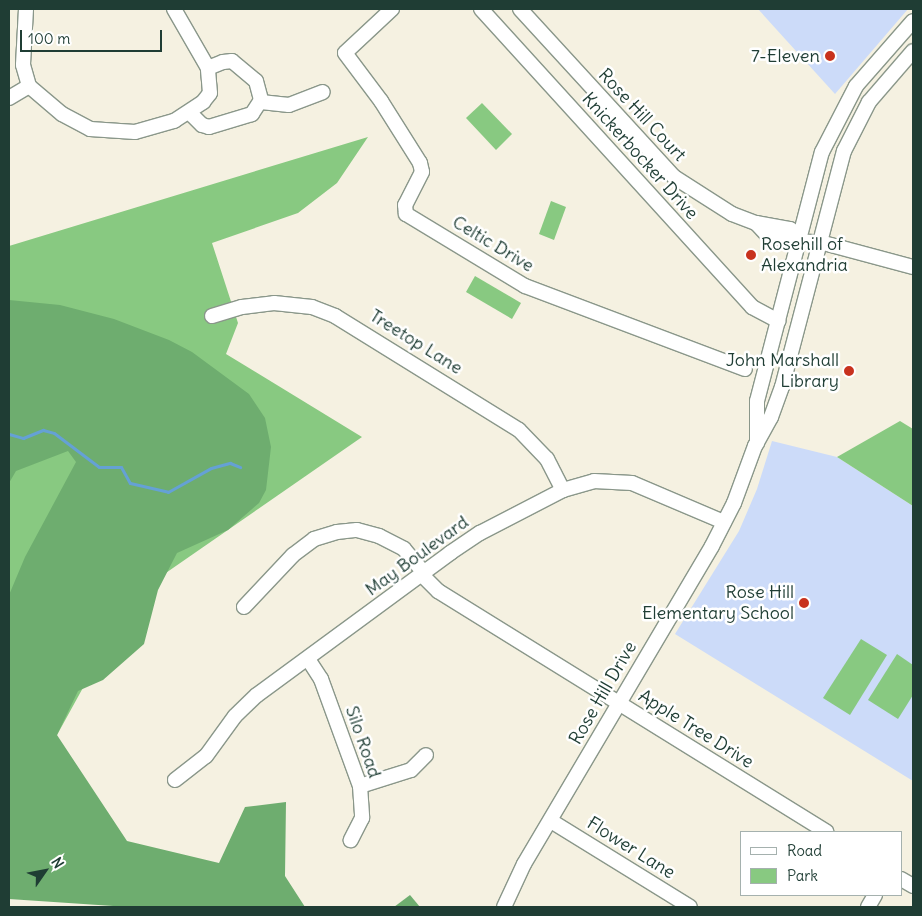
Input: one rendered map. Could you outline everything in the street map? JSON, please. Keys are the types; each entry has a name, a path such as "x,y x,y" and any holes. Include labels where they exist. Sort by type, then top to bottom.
{"street":[{"path":"26,9 23,65 29,86 62,114 90,129 135,132 174,121 190,113 210,93 208,68 174,9"},
{"name":"Celtic Drive","path":"392,9 347,50 346,57 381,101 420,163 422,172 405,205 406,214 525,286 745,369"},
{"name":"Knickerbocker Drive","path":"481,9 752,307 778,321"},
{"name":"Rose Hill Court","path":"520,9 665,170 707,199 756,223 790,229 809,241 913,267"},
{"name":"Rose Hill Drive","path":"504,907 521,871 724,522 756,443 771,417 782,387 809,241 822,152 848,97 913,22"},
{"name":"Rose Hill Drive","path":"756,443 757,401 778,321 853,130 869,102 913,52"},
{"path":"208,68 232,61 256,81 261,102"},
{"path":"9,98 29,86"},
{"path":"261,102 289,105 323,92"},
{"path":"190,113 202,125 209,127 252,114 261,102"},
{"name":"Treetop Lane","path":"212,316 242,306 274,303 312,307 335,316 519,430 547,459 563,490"},
{"name":"May Boulevard","path":"175,780 206,756 245,706 480,533 563,490 594,481 632,483 724,522"},
{"name":"Apple Tree Drive","path":"244,607 293,555 314,539 337,532 356,530 379,536 404,549 438,591 824,831"},
{"name":"Silo Road","path":"308,659 321,678 360,786 362,818 351,840"},
{"path":"360,786 411,770 426,755"},
{"name":"Flower Lane","path":"551,820 690,907"},
{"path":"902,879 913,886"},
{"path":"868,907 874,896"}],"shaded area":[{"path":"758,9 908,9 835,94"},
{"name":"Rose Hill Elementary School","path":"772,441 837,457 913,506 913,781 675,634 739,531 757,489"}],"green space":[{"path":"482,103 512,134 496,150 466,118"},
{"path":"368,137 337,183 298,213 212,243 238,323 226,354 362,437 134,595 57,735 9,832 9,246"},
{"path":"551,201 566,207 554,240 539,234"},
{"path":"475,276 521,303 512,319 466,292"},
{"path":"9,300 60,305 114,319 169,340 192,352 249,394 265,418 271,447 266,490 259,503 228,530 177,553 158,590 144,644 103,680 78,691 57,735 127,841 219,863 245,807 286,802 285,876 305,907 128,907 9,899 9,595 25,557 76,462 68,451 16,471 9,483"},
{"path":"900,421 913,429 913,506 837,457"},
{"path":"861,639 887,655 850,715 823,698"},
{"path":"897,654 913,665 913,695 898,719 868,700"},
{"path":"410,895 420,907 394,907"}],"waterway":[{"path":"9,434 23,438 43,430 54,433 99,467 121,467 130,483 168,492 211,468 230,463 240,467"}],"place":[{"name":"7-Eleven","path":"830,56"},
{"name":"Rosehill of Alexandria","path":"751,255"},
{"name":"John Marshall Library","path":"849,371"},
{"name":"Rose Hill Elementary School","path":"804,603"}]}
